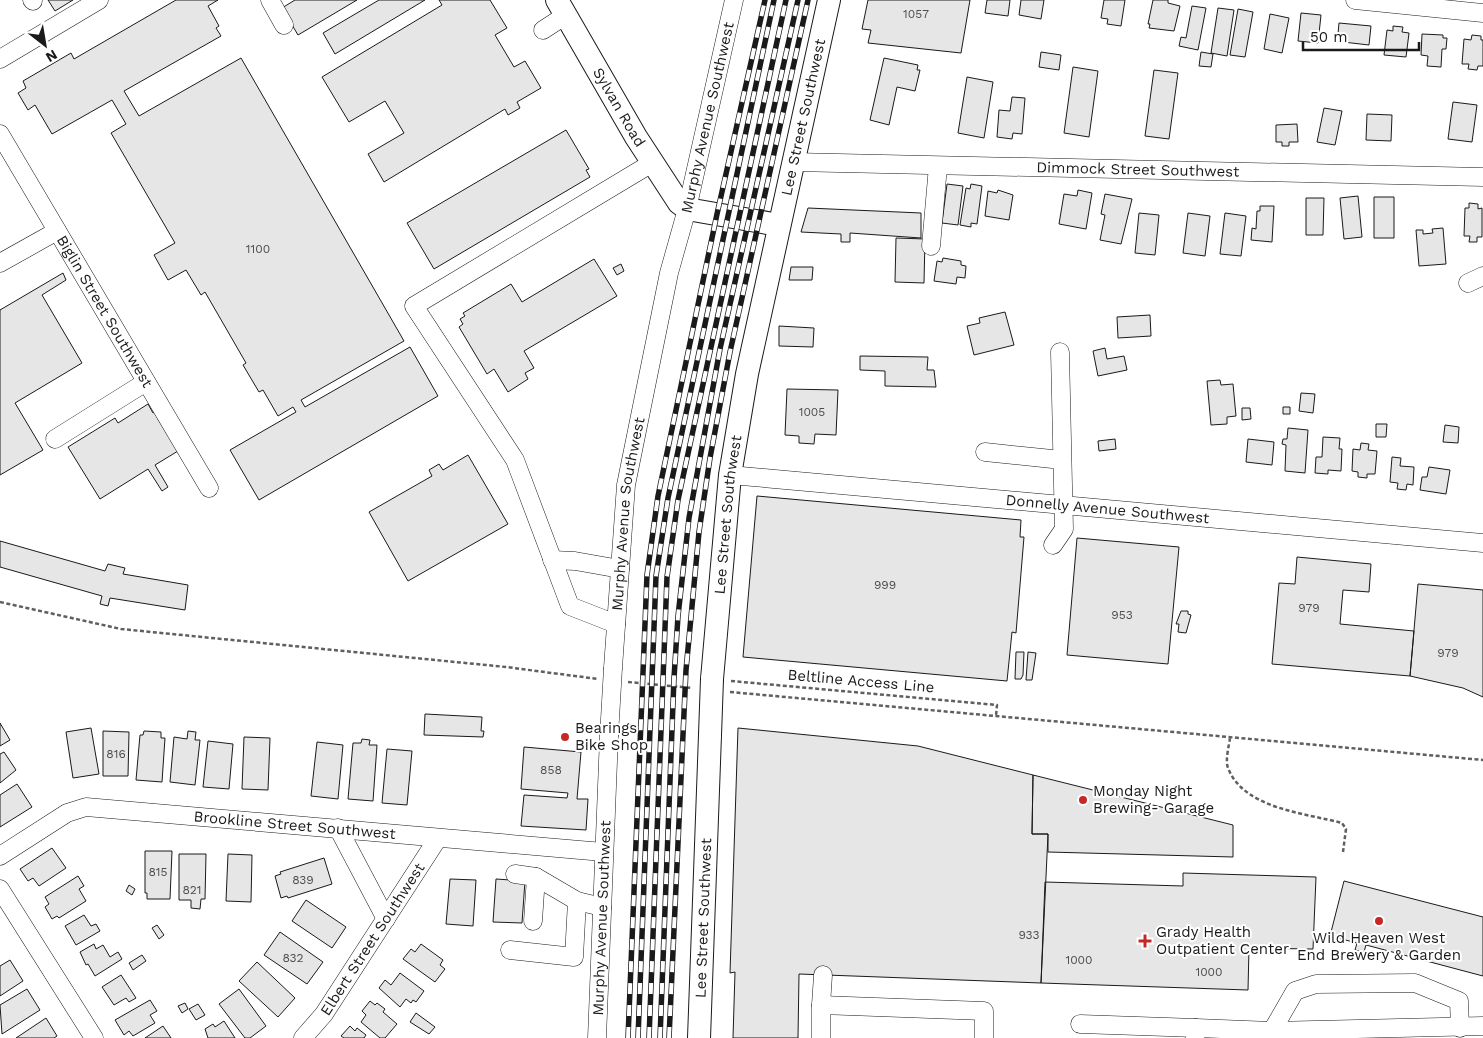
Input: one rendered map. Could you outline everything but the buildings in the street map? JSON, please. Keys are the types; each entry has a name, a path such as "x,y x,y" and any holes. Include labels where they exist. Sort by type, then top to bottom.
{"main road":[{"name":"Lee Street Southwest","path":"699,1038 710,735 710,686 730,475 747,374 829,0"},
{"name":"Sylvan Road","path":"562,8 670,192 688,209"},
{"path":"688,209 779,225"}],"street":[{"path":"0,59 99,0"},
{"path":"270,0 284,25"},
{"name":"Murphy Avenue Southwest","path":"597,1038 609,736 609,674 616,624 626,485 669,273 688,209 734,0"},
{"path":"1355,0 1483,13"},
{"path":"543,30 562,8"},
{"name":"Biglin Street Southwest","path":"0,134 209,488"},
{"name":"Dimmock Street Southwest","path":"793,162 1483,177"},
{"path":"616,624 570,606 515,460 414,306 652,163"},
{"path":"931,246 938,166"},
{"path":"0,263 57,231"},
{"path":"1053,545 1064,529 1060,352"},
{"path":"55,439 146,382"},
{"path":"985,452 1062,460"},
{"name":"Donnelly Avenue Southwest","path":"730,475 1483,543"},
{"path":"552,560 575,561 620,569"},
{"name":"Brookline Street Southwest","path":"0,856 67,813 86,807 603,852"},
{"path":"338,828 386,919"},
{"name":"Elbert Street Southwest","path":"304,1038 324,1014 438,838"},
{"path":"515,874 536,877 576,901 602,907"},
{"path":"533,921 536,877"},
{"path":"0,889 94,1038"},
{"path":"574,957 576,901"},
{"path":"510,950 600,959"},
{"path":"821,1038 823,975"},
{"path":"1272,1031 1295,991 1316,984 1416,984 1459,1001 1460,1028"},
{"path":"821,1005 984,1011 984,1038"},
{"path":"1080,1024 1196,1033 1483,1026"}],"path":[{"path":"0,602 121,629 506,667 609,674"},
{"path":"626,682 710,686 996,716 1483,760"},
{"name":"Beltline Access Line","path":"710,686 997,705 996,716"},
{"path":"1230,738 1228,769 1242,787 1270,806 1342,823 1346,829 1343,852"}],"railway":[{"path":"628,1038 647,575 658,496 717,214 765,0"},
{"path":"638,1038 656,576 668,498 774,0"},
{"path":"649,1038 667,577 678,500 786,0"},
{"path":"660,1038 674,678 678,616 689,518 720,349 798,0"},
{"path":"669,1038 686,670 699,532 710,458 730,352 808,0"}],"place":[{"name":"Bearings Bike Shop","path":"565,737"},
{"name":"Monday Night Brewing- Garage","path":"1083,800"},
{"name":"Wild Heaven West End Brewery & Garden","path":"1379,921"},
{"name":"Grady Health Outpatient Center","path":"1145,941"}]}
